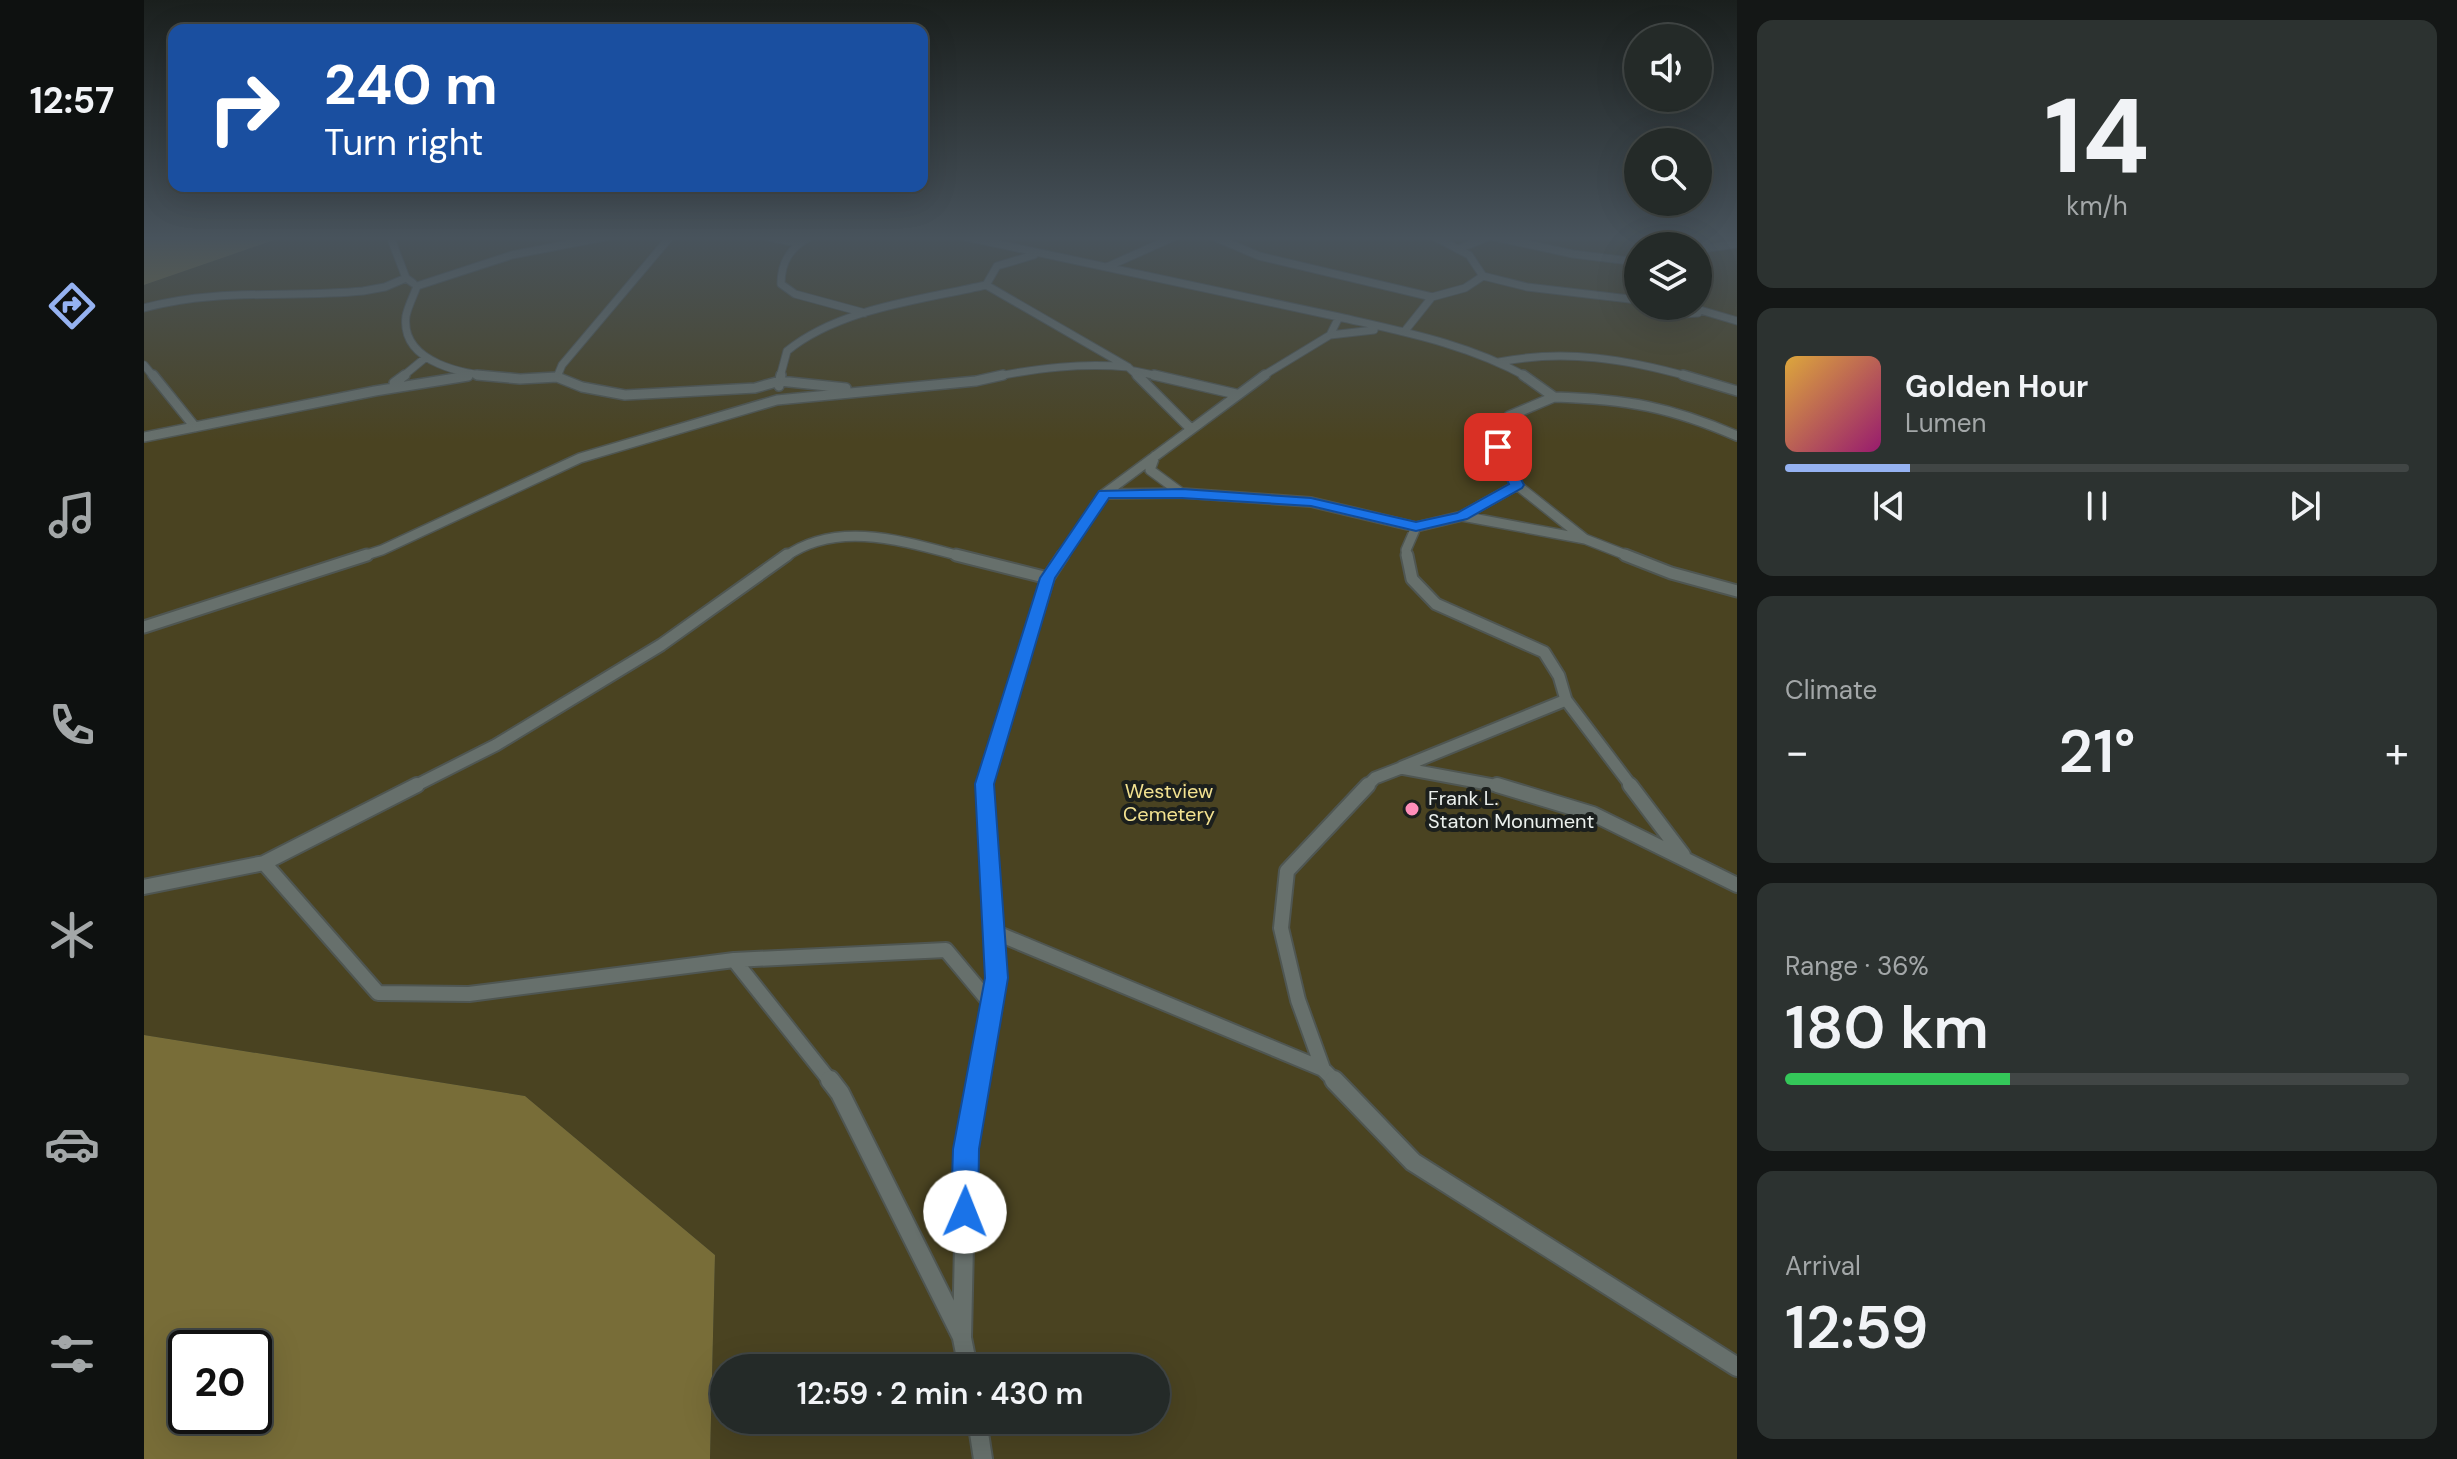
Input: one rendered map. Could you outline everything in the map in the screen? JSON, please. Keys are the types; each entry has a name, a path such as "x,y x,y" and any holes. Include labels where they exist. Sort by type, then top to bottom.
{"lane":[{"path":"411,304 406,317 410,338 425,358 471,375"},
{"path":"557,377 562,365 613,304"},
{"path":"825,304 867,313"},
{"path":"777,400 782,359 789,348 867,313 905,304"},
{"path":"1019,304 1130,369 1191,429"},
{"path":"1279,304 1440,340 1499,362 1537,382 1554,397"},
{"path":"1404,332 1426,304"},
{"path":"1712,313 1737,321"},
{"path":"1330,335 1339,317"},
{"path":"965,1354 962,1338 966,1149 997,978 984,784 1048,578 1104,494 1236,394 1330,335 1367,330 1404,332"},
{"path":"1499,362 1526,355 1564,353 1643,364 1737,391"},
{"path":"375,391 404,378 425,358"},
{"path":"144,627 382,550 580,458 777,400 976,381 1040,368 1089,364 1130,369 1236,394"},
{"path":"144,365 195,427"},
{"path":"144,437 471,375 520,379 557,377 582,387 625,395 755,388 780,381 871,391"},
{"path":"1585,539 1517,485 1498,447 1509,416 1554,397 1609,399 1686,414 1737,436"},
{"path":"1155,456 1150,470 1161,481 1182,493"},
{"path":"1104,494 1182,493 1311,502 1416,527 1462,516 1517,485"},
{"path":"1462,516 1585,539 1671,573 1737,591"},
{"path":"1416,527 1406,550 1412,579 1436,604 1544,652 1559,676 1566,700 1684,857"},
{"path":"144,887 264,863 496,745 661,645 800,546 834,536 892,539 1048,578"},
{"path":"1323,1069 1298,1000 1281,928 1287,871 1375,778 1566,700"},
{"path":"1401,768 1497,785 1593,814 1737,885"},
{"path":"264,863 378,993 419,996 541,989 734,960 946,950 992,1005"},
{"path":"994,932 1323,1069 1413,1162 1737,1367"},
{"path":"734,960 840,1093 962,1338"},
{"path":"979,1434 983,1459"}],"green space":[{"name":"Westview Cemetery","path":"144,304 1624,304 1624,320 1712,320 1712,304 1737,304 1737,1459 710,1459 711,1434 1170,1434 1170,1354 713,1354 715,1255 525,1096 144,1035"}],"shaded area":[{"path":"144,1035 525,1096 715,1255 713,1354 710,1354 710,1459 144,1459"}],"place":[{"name":"Frank L. Staton Monument","path":"1412,809"}],"route":[{"path":"965,1212 966,1149 997,978 984,784 1048,578 1104,494 1182,493 1311,502 1416,527 1462,516 1517,485 1498,447"}]}
